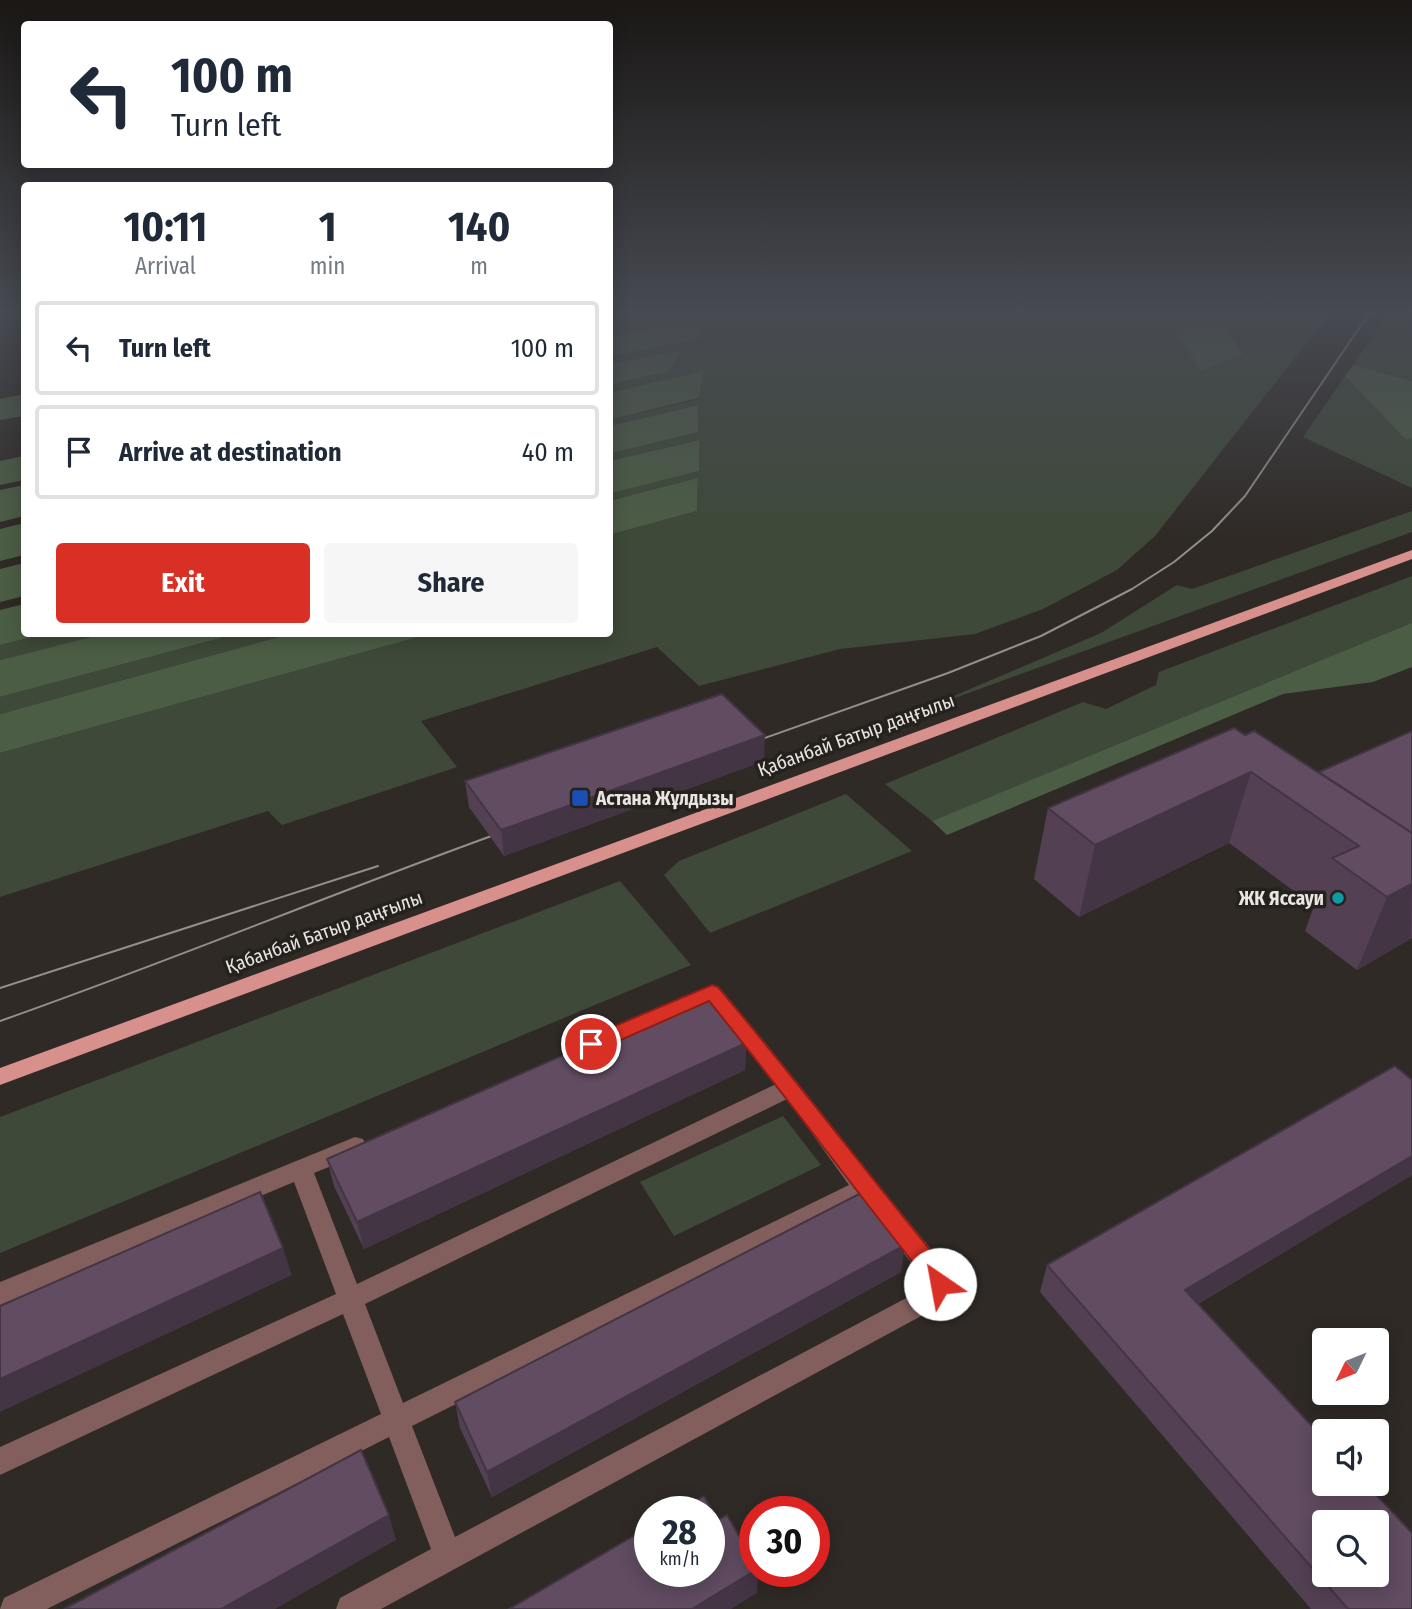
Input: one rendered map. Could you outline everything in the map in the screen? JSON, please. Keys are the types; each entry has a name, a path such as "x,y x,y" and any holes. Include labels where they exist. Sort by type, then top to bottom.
{"main road":[{"name":"Қабанбай Батыр даңғылы","path":"0,1077 1412,554"}],"street":[{"path":"351,1609 938,1294 940,1284 937,1275 865,1188 791,1087 712,992 662,1014"},
{"path":"0,1461 350,1299 791,1087"},
{"path":"0,1294 375,1138"},
{"path":"301,1170 448,1556"},
{"path":"15,1609 865,1188"}],"green space":[{"path":"613,387 636,387 613,392"},
{"path":"635,387 701,387 699,398 613,419 613,392"},
{"path":"701,387 1272,387 1155,536 1117,570 1043,609 975,634 840,649 699,686 657,647 421,721 457,767 282,825 268,811 0,897 0,753 418,637 613,637 613,534 697,511 698,479 613,500 613,493 699,471 698,440 613,460 613,453 698,432 697,405 613,425 613,419 699,399"},
{"path":"1337,387 1356,387 1406,440 1412,438 1412,488 1303,437"},
{"path":"1356,387 1412,387 1412,438 1406,440"},
{"path":"21,395 21,416 0,420 0,399"},
{"path":"698,405 698,432 613,453 613,425"},
{"path":"699,440 699,471 613,493 613,460"},
{"path":"21,457 21,481 0,485 0,461"},
{"path":"698,478 697,511 613,534 613,500"},
{"path":"21,486 21,517 0,522 0,490"},
{"path":"1412,511 1412,532 919,711 1101,633 1177,585 1192,589"},
{"path":"21,524 21,556 0,561 0,529"},
{"path":"21,564 21,597 0,602 0,569"},
{"path":"1412,576 1412,627 932,821 885,784 1083,702 1106,709 1156,685 1159,672"},
{"path":"21,605 21,637 33,637 0,645 0,610"},
{"path":"1412,623 1412,667 1373,682 1283,694 947,835 932,821"},
{"path":"33,637 90,637 0,660 0,645"},
{"path":"90,637 225,637 0,697 0,660"},
{"path":"225,637 278,637 0,714 0,697"},
{"path":"278,637 418,637 0,753 0,714"},
{"path":"846,794 912,851 710,933 664,875 679,861"},
{"path":"620,881 691,965 0,1253 0,1117"},
{"path":"783,1116 821,1165 674,1236 640,1182"}],"building":[{"path":"722,694 765,735 501,830 465,781"},
{"path":"1234,728 1245,735 1254,731 1412,833 1412,884 1387,897 1332,858 1359,846 1251,772 1095,845 1048,808"},
{"path":"1412,731 1412,833 1319,772"},
{"path":"705,993 746,1043 357,1222 327,1159"},
{"path":"1395,1066 1412,1080 1412,1156 1185,1290 1312,1426 1312,1496 1377,1496 1412,1533 1412,1609 1348,1609 1329,1587 1389,1587 1389,1510 1312,1510 1312,1568 1047,1265"},
{"path":"260,1192 283,1248 0,1379 0,1306"},
{"path":"863,1192 905,1245 487,1472 455,1402"},
{"path":"361,1450 389,1515 221,1609 64,1609"},
{"path":"727,1515 739,1536 739,1580 692,1609 509,1609 634,1536 634,1587 725,1587 725,1516"}],"tram line":[{"path":"748,744 948,673 1041,636 1132,589 1174,562 1212,531 1245,496 1319,387"},
{"path":"0,1021 508,830"},
{"path":"0,988 378,866"}],"place":[{"name":"Астана Жұлдызы","path":"580,798"},
{"name":"ЖК Яссауи","path":"1338,898"}],"route":[{"path":"591,1044 712,992 791,1087 865,1188 937,1275 940,1284"}]}
